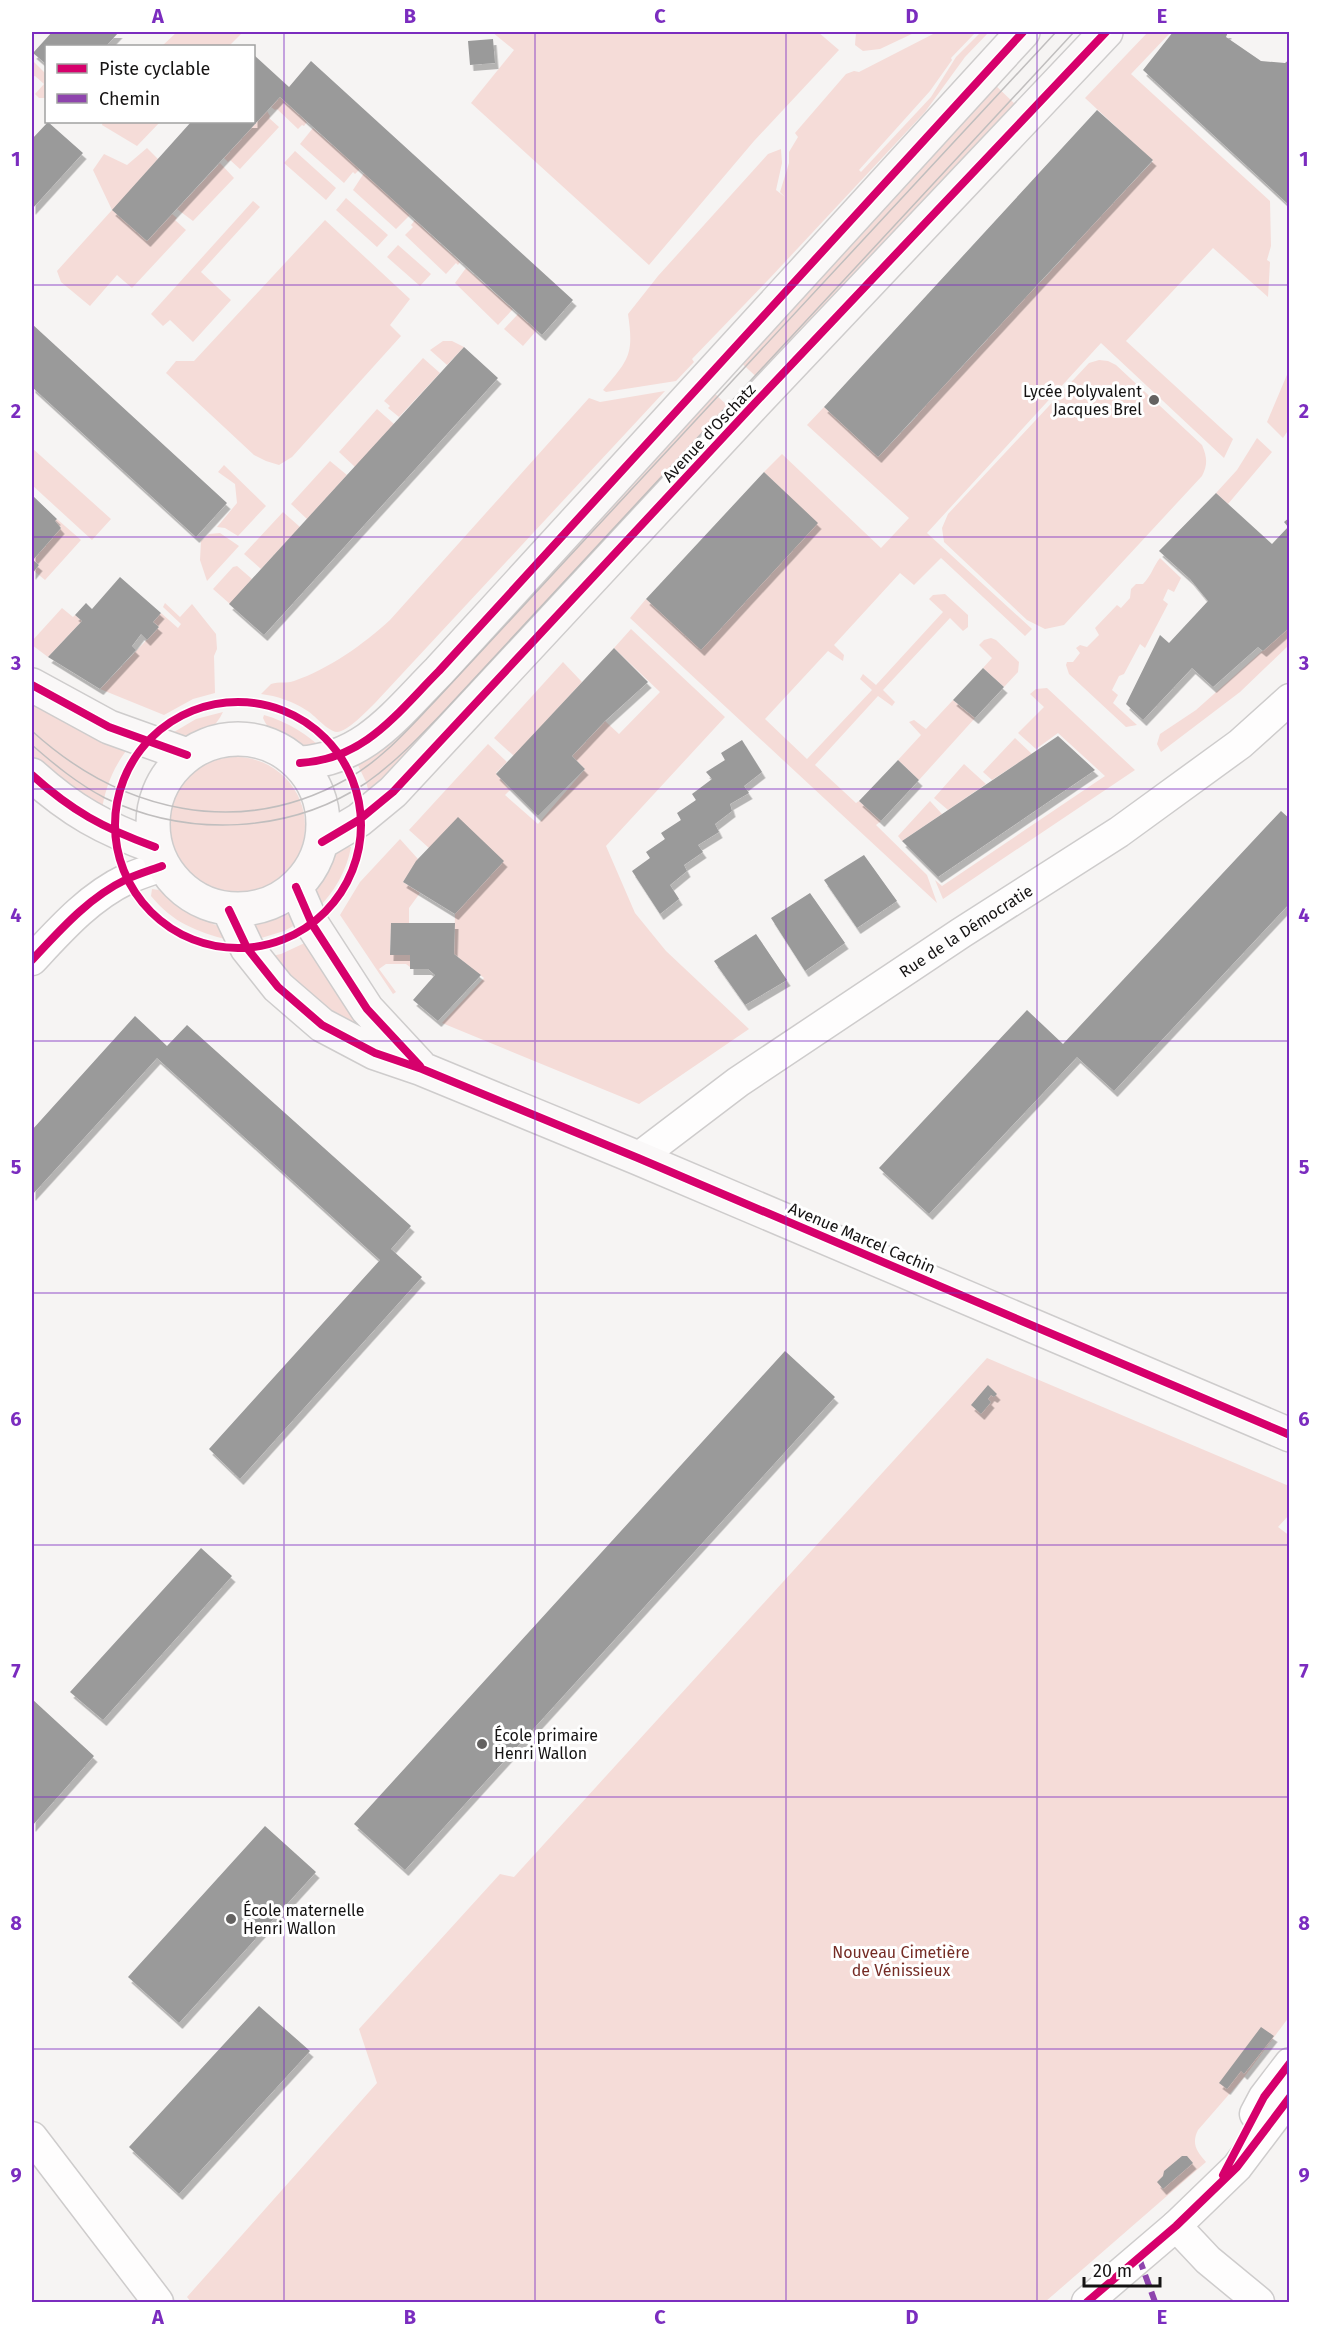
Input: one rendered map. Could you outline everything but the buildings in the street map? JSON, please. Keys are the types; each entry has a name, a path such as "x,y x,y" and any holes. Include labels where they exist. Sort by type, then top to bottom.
{"street":[{"path":"300,763 336,756 360,746 439,671 1023,32"},
{"name":"Avenue d'Oschatz","path":"322,842 359,820 410,775 755,403 1106,32"},
{"path":"32,685 109,727 187,755"},
{"name":"Rue de la Démocratie","path":"638,1158 738,1082 961,933 1119,832 1240,744 1290,699"},
{"path":"234,739 267,744 300,763 320,800 323,824 322,842 313,866 296,887 282,898 265,905 229,910 209,905 190,896 175,883 158,856 153,825 156,797 172,768 187,755 209,744 234,739"},
{"path":"32,775 60,800 88,818 158,856"},
{"path":"32,960 72,917 158,856"},
{"name":"Avenue Marcel Cachin","path":"296,887 312,924 367,1009 422,1069"},
{"name":"Avenue Marcel Cachin","path":"229,910 247,948 278,987 322,1024 375,1053 422,1069 638,1158 1290,1435"},
{"path":"1217,2186 1264,2097 1290,2063"},
{"path":"1087,2302 1176,2226 1238,2167 1290,2097"},
{"path":"32,2137 158,2302"},
{"path":"1176,2226 1208,2260 1259,2302"}],"green space":[{"path":"177,32 243,32 230,45 163,45"},
{"path":"492,32 818,32 839,50 754,141 649,265 471,103 514,50"},
{"path":"856,32 916,32 880,49 863,51 855,45"},
{"path":"937,32 976,32 951,58 952,60 930,91 859,170 861,172 931,97 956,57 981,32 989,32 965,57 925,112 692,359 694,362 676,381 606,392 603,390 628,356 630,339 628,314 658,276 768,154 781,149 782,163 776,190 785,197 780,192 789,163 789,152 798,137 795,133 846,74 859,72"},
{"path":"1148,32 1171,32 1131,74 1270,201 1271,246 1267,260 1270,262 1268,297 1213,248 1126,341 1233,439 1224,458 1101,343 927,533 1032,629 1025,636 941,558 914,585 900,573 834,645 844,655 843,661 828,651 765,719 807,759 872,690 860,679 863,674 876,685 943,612 929,599 933,595 945,594 968,615 968,627 963,631 950,618 883,690 895,702 892,706 878,696 815,765 856,803 859,801 881,821 876,825 927,875 937,903 630,618 646,599 701,649 817,523 764,472 782,454 881,548 909,518 807,425 824,407 878,457 918,415 898,394 934,353 957,372 996,330 980,238 1035,288 1075,245 1053,224 1090,183 1113,203 1153,161 1085,98"},
{"path":"32,60 45,73 45,98 39,98 35,94 44,84 35,76 32,77"},
{"path":"990,80 1021,110 762,382 737,359"},
{"path":"280,97 307,122 304,126 298,129 277,109 271,107"},
{"path":"267,111 269,118 279,127 240,169 230,160 228,162 224,158"},
{"path":"103,123 159,123 137,146 102,125"},
{"path":"313,128 360,169 355,174 353,172 344,183 300,144"},
{"path":"147,148 158,159 113,210 147,241 172,214 186,230 132,288 117,275 90,306 61,282 57,271 112,210 93,170 104,154 127,165"},
{"path":"295,151 336,188 326,200 284,163"},
{"path":"220,163 234,178 193,221 177,209"},
{"path":"364,173 410,215 396,229 353,190"},
{"path":"346,198 388,235 377,247 336,210"},
{"path":"253,201 260,207 201,272 231,300 193,342 170,320 163,326 151,314"},
{"path":"325,220 410,299 390,325 401,336 292,457 279,465 254,455 166,373 176,361 194,361"},
{"path":"415,220 460,262 458,265 456,263 446,274 405,235 413,227 411,225"},
{"path":"398,245 431,274 420,286 387,257"},
{"path":"466,268 513,309 498,325 455,283"},
{"path":"518,314 537,330 523,346 504,329"},
{"path":"443,341 452,341 464,347 447,365 430,350"},
{"path":"423,358 440,373 399,417 388,408 390,406 384,401"},
{"path":"1099,360 1116,365 1202,445 1206,464 1202,476 1064,625 1045,629 1027,620 944,542 942,528 948,514 1089,363"},
{"path":"1289,370 1289,429 1283,438 1267,422"},
{"path":"710,389 734,412 371,799 355,759"},
{"path":"665,391 352,725 341,731 333,731 310,712 295,704 261,694 271,684 294,681 333,663 390,620 589,398 600,402"},
{"path":"377,409 394,424 355,467 339,452"},
{"path":"1257,438 1272,452 1228,504 1216,493 1237,470"},
{"path":"32,448 111,519 92,540 32,485"},
{"path":"330,461 347,475 307,519 291,504"},
{"path":"224,465 266,506 238,536 225,528 217,527 237,503 235,484 218,472"},
{"path":"283,512 300,527 261,569 244,554"},
{"path":"57,519 81,540 45,580 34,571 39,565 33,560 61,528 55,521"},
{"path":"220,533 239,546 207,581 200,560 201,541 209,534"},
{"path":"1160,558 1181,578 1174,592 1168,589 1163,600 1168,604 1145,648 1140,644 1124,674 1119,676 1112,690 1118,695 1113,703 1137,725 1126,727 1069,674 1066,665 1067,662 1073,662 1080,653 1076,648 1080,645 1087,647 1099,635 1095,628 1117,605 1121,608 1130,598 1131,589 1136,584 1143,584"},
{"path":"237,566 252,579 230,604 213,589 233,567"},
{"path":"165,603 180,617 192,604 216,634 217,649 214,656 215,693 193,699 164,715 100,689 159,627 153,622 161,613 178,628 181,624 163,607"},
{"path":"62,608 82,621 48,657 32,645 32,641"},
{"path":"1289,627 1289,645 1240,692 1161,752 1157,744 1160,734 1196,710"},
{"path":"631,629 725,717 606,846 635,913 666,951 749,1029 639,1104 442,1023 484,978 454,954 455,914 429,848 409,830 488,744 507,762 496,773 510,790 505,795 538,824 585,769 572,756 605,721 619,734 660,692 614,648"},
{"path":"991,638 1019,662 1018,672 1004,687 983,668 992,658 979,645"},
{"path":"563,662 582,682 514,756 494,738"},
{"path":"1047,688 1135,770 943,899 935,880 942,886 1105,776 1058,733 1036,749 1018,733 1044,707 1030,694 1036,689"},
{"path":"32,697 129,747 110,779 101,815 32,766"},
{"path":"953,700 975,718 919,780 898,760 921,735 909,722 914,720 926,729"},
{"path":"223,712 214,725 203,733 190,736 174,732 196,719"},
{"path":"264,715 297,729 325,751 288,743 273,733 263,718"},
{"path":"1015,738 1032,754 992,780 983,772"},
{"path":"236,757 263,762 275,768 285,777 294,787 300,799 305,826 300,853 294,865 285,875 275,884 263,890 236,895 209,890 197,884 187,875 178,865 172,853 167,826 172,799 178,787 187,777 197,768 209,762"},
{"path":"964,764 986,784 948,810 934,798"},
{"path":"930,801 942,814 902,841 898,836"},
{"path":"400,839 418,859 403,882 420,893 409,908 409,923 391,924 390,954 410,955 410,967 406,964 386,964 379,969 396,992 393,994 340,915 360,882"},
{"path":"348,846 351,847 343,873 317,909 317,891 323,873 333,857"},
{"path":"152,889 159,890 189,913 222,928 228,940 186,925 168,913 151,896"},
{"path":"294,906 301,922 284,931 258,939 249,923 273,918"},
{"path":"309,941 358,1021 359,1025 353,1031 267,957 281,954"},
{"name":"Nouveau Cimetière de Vénissieux","path":"987,1358 1289,1486 1289,1515 1278,1527 1290,1536 1289,2017 1245,2076 1198,2130 1195,2140 1196,2148 1206,2162 1045,2302 191,2302 187,2297 377,2083 359,2029 500,1874 514,1877"}],"tram line":[{"path":"32,731 67,759 104,781 142,798 182,808 223,812 265,809 306,798 347,779 372,763 436,700 1056,32"},
{"path":"32,745 67,774 105,798 137,811 170,820 203,824 237,825 271,821 336,800 366,783 398,757 446,709 1074,32"}],"marked path":[{"path":"1139,2258 1155,2302"}],"cycle path":[{"path":"300,763 323,760 343,753 378,732 408,703 1023,32"},
{"path":"322,842 359,820 393,792 755,403 1106,32"},
{"path":"32,685 109,727 187,755"},
{"path":"238,702 262,705 285,712 306,723 325,738 340,757 351,778 358,801 361,825 358,849 351,872 340,893 325,912 306,927 285,938 262,945 238,948 214,945 191,938 170,927 151,912 136,893 125,872 118,849 115,825 118,801 125,778 136,757 151,738 170,723 191,712 214,705 238,702"},
{"path":"32,775 75,809 119,833 155,847"},
{"path":"32,960 76,915 100,895 127,879 162,866"},
{"path":"296,887 312,924 367,1009 420,1066"},
{"path":"229,910 247,948 278,987 322,1025 375,1053 422,1069 638,1158 1290,1435"},
{"path":"1223,2175 1264,2097 1290,2063"},
{"path":"1087,2302 1176,2226 1237,2167 1290,2097"}],"place":[{"name":"Lycée Polyvalent Jacques Brel","path":"1154,400"},
{"name":"École primaire Henri Wallon","path":"482,1744"},
{"name":"École maternelle Henri Wallon","path":"231,1919"}]}
